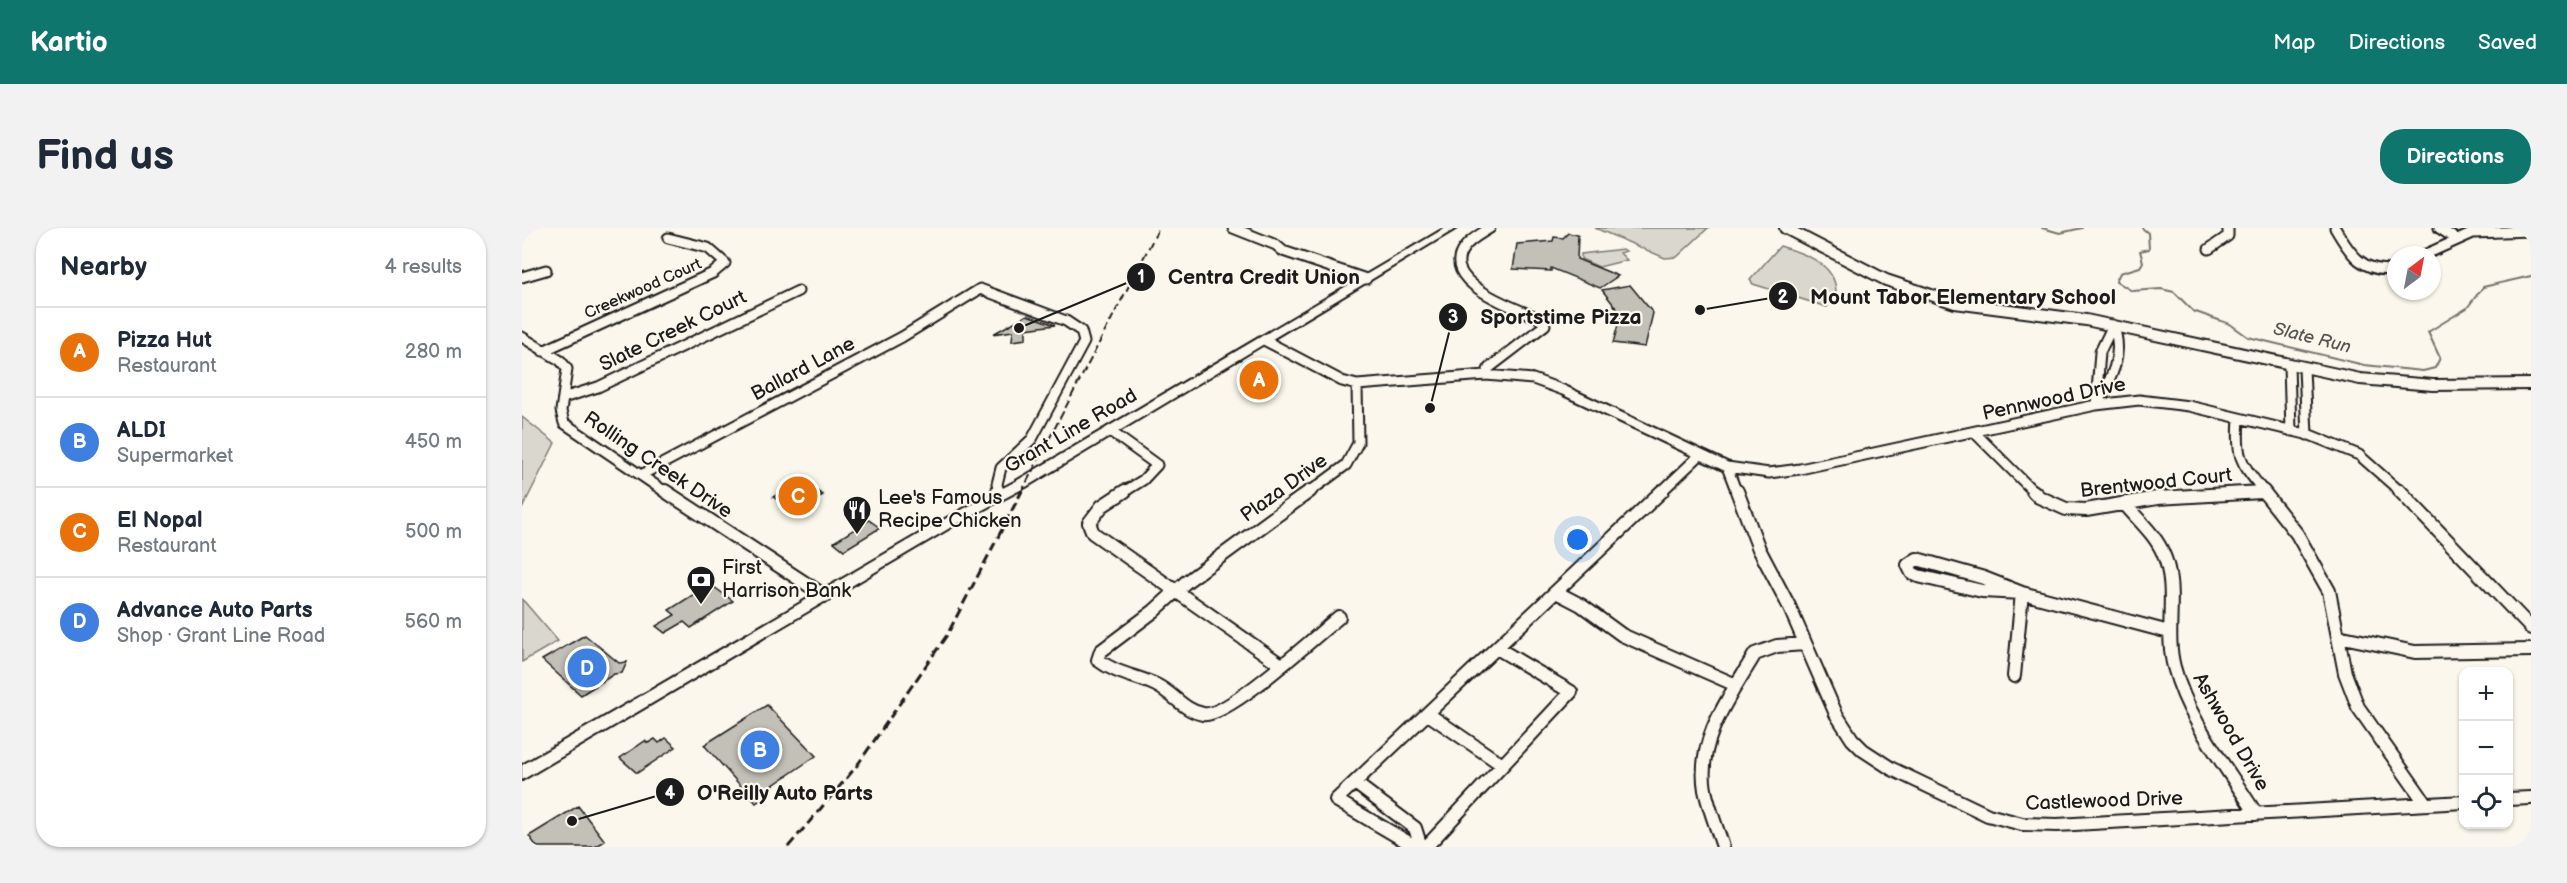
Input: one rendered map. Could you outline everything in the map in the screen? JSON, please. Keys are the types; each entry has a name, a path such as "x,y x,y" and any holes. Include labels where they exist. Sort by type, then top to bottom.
{"main road":[{"name":"Grant Line Road","path":"522,773 1110,431 1452,228"}],"street":[{"path":"1233,228 1283,250 1366,279"},
{"path":"1486,375 1490,368 1545,325 1539,318 1481,291 1463,276 1459,267 1460,254 1467,244 1490,228"},
{"path":"1785,228 1886,280 1937,298 1980,307 2066,316 2360,379 2407,384 2531,384"},
{"path":"2210,249 2228,236 2228,228"},
{"path":"2335,228 2349,253 2360,265 2375,270 2387,269"},
{"path":"2439,228 2456,239"},
{"path":"2441,246 2456,239 2480,232 2531,231"},
{"name":"Creekwood Court","path":"543,351 706,277 720,270 725,263 722,257 694,242 668,238"},
{"path":"522,277 546,270"},
{"name":"Ballard Lane","path":"640,476 902,337 980,289 1066,321 1078,328 1084,337 1084,342 1032,439 1001,468 997,484 999,494"},
{"name":"Slate Creek Court","path":"563,398 598,387 798,291"},
{"path":"2096,405 2113,377 2119,335 2113,325"},
{"path":"2096,405 2097,376 2104,333 2113,325"},
{"name":"Rolling Creek Drive","path":"522,337 567,369 561,416 564,423 640,476 825,596"},
{"path":"1264,340 1342,381 1358,385"},
{"path":"2289,365 2291,431"},
{"path":"2304,368 2307,435"},
{"name":"Pennwood Drive","path":"1358,385 1376,386 1486,375 1533,379 1563,390 1727,467 1755,472 1790,471 1975,433 2096,405 2154,400 2307,435 2338,445 2378,469 2531,628"},
{"name":"Plaza Drive","path":"1339,616 1220,711 1206,715 1192,710 1161,687 1127,677 1098,660 1101,651 1154,611 1177,590 1334,475 1351,460 1358,443 1358,385"},
{"path":"2239,418 2237,439 2245,470 2309,552 2329,591 2345,673 2358,707 2426,804"},
{"path":"1110,431 1157,465 1149,475 1095,511 1089,523 1090,528 1104,543 1177,590 1280,664"},
{"name":"Brentwood Court","path":"1975,433 2025,485 2047,502 2076,510 2168,497 2262,492"},
{"path":"1416,847 1336,800 1700,455"},
{"name":"Castlewood Drive","path":"1727,467 1759,549 1789,606 1836,714 1852,739 1863,750 1892,769 1988,815 2022,824 2057,825 2459,802"},
{"name":"Ashwood Drive","path":"2124,503 2153,538 2165,559 2169,581 2169,632 2173,664 2184,693 2256,814"},
{"path":"2022,593 1982,591 1918,576 1912,573 1908,565 1917,559 1923,559 2022,593 2169,632"},
{"path":"1556,592 1581,605 1622,635 1736,685"},
{"path":"2014,676 2022,593"},
{"path":"2338,636 2415,652 2465,653 2531,650"},
{"path":"1723,847 1706,789 1703,767 1708,738 1755,654 1778,646 1805,644"},
{"path":"1355,783 1415,828 1424,847 1571,692 1497,648"},
{"path":"1428,714 1501,764"},
{"path":"2513,799 2531,798"}],"shaded area":[{"path":"1595,228 1708,228 1677,257 1665,258"},
{"path":"1780,246 1808,256 1824,266 1830,273 1836,291 1827,307 1753,284 1750,280"},
{"path":"1623,249 1626,251 1620,253 1627,260 1599,267 1581,259 1581,254"},
{"path":"522,417 555,443 522,509"},
{"path":"522,599 558,641 522,662"}],"building":[{"path":"1568,233 1578,235 1577,259 1618,276 1600,288 1551,268 1551,271 1513,269 1517,244 1553,241 1554,237 1563,238"},
{"path":"1630,285 1653,313 1645,347 1613,343 1621,314 1602,290"},
{"path":"1027,315 1055,325 1026,329 1026,339 1012,341 1013,331 993,334"},
{"path":"800,481 823,495 796,511 773,497"},
{"name":"Lee's Famous Recipe Chicken","path":"869,520 880,528 844,550 834,542"},
{"name":"First Harrison Bank","path":"710,584 733,601 691,628 684,622 665,633 656,626 675,615 669,610"},
{"path":"585,635 619,663 627,662 622,673 614,674 581,695 542,660"},
{"path":"767,705 816,756 763,792 766,796 756,803 704,745"},
{"path":"666,738 676,747 637,773 620,758 645,741 648,743 655,739 659,743"},
{"path":"578,806 605,841 595,847 537,847 529,836"}],"waterway":[{"name":"Slate Run","path":"2042,228 2060,233 2082,228"},
{"name":"Slate Run","path":"2142,228 2148,233 2149,249 2140,251 2143,262 2140,267 2120,273 2116,281 2132,291 2161,289 2174,292 2193,311 2230,324 2248,337 2364,365 2423,371 2435,368 2440,358 2428,332 2467,308 2483,287 2531,276"}],"railway":[{"path":"1021,493 1159,228"},
{"path":"788,847 856,767 947,635 1022,491"}],"place":[{"name":"Mount Tabor Elementary School","path":"1700,310"},
{"name":"Centra Credit Union","path":"1019,328"},
{"name":"Pizza Hut","path":"1259,380"},
{"name":"Sportstime Pizza","path":"1430,408"},
{"name":"El Nopal","path":"798,496"},
{"name":"Lee's Famous Recipe Chicken","path":"857,536"},
{"name":"First Harrison Bank","path":"701,606"},
{"name":"Advance Auto Parts","path":"587,668"},
{"name":"ALDI","path":"760,750"},
{"name":"O'Reilly Auto Parts","path":"572,821"}]}
